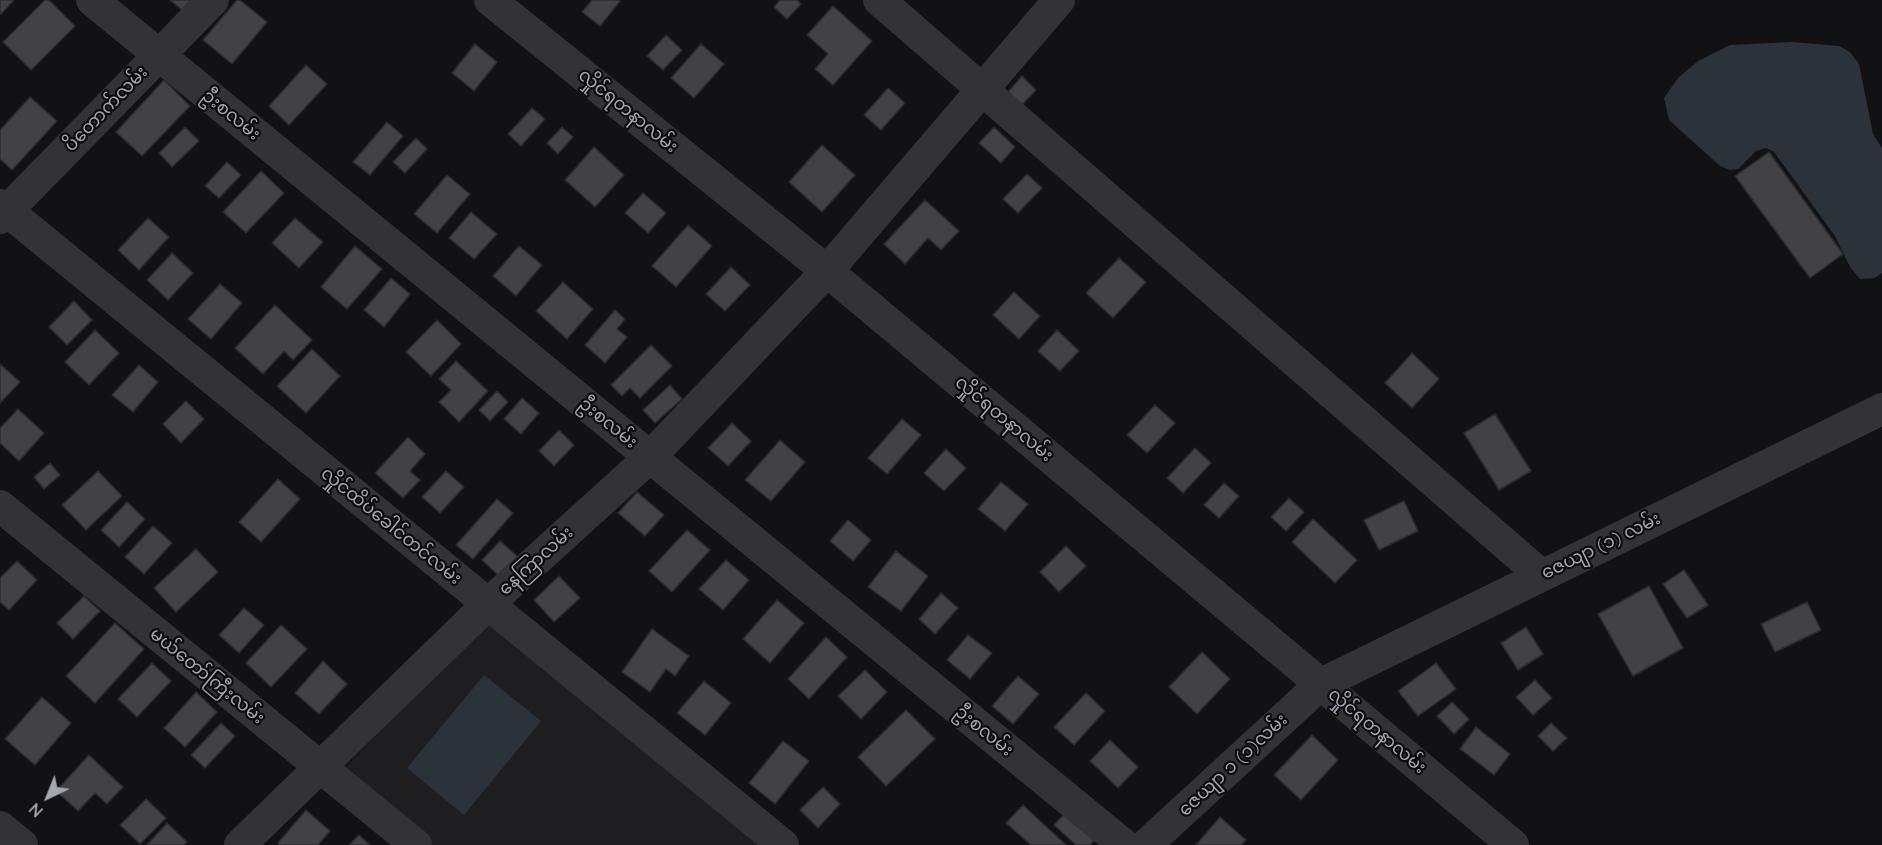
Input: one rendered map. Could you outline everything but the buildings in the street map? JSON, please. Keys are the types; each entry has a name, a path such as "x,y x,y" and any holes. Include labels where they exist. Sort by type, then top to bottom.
{"street":[{"name":"ဦးစလမ်း","path":"92,0 1124,845"},
{"name":"ပိတောက်လမ်း","path":"2,211 213,0"},
{"name":"လှိုင်ရတနာလမ်း","path":"490,0 827,271 1513,845"},
{"path":"879,0 1541,576"},
{"name":"နေကြာလမ်း","path":"240,845 488,605 650,457 827,271 1059,0"},
{"name":"လှိုင်ထိပ်ခေါင်တင်လမ်း","path":"2,211 783,845"},
{"name":"ဇေယျာ (၁) လမ်း","path":"1321,684 1541,576 1878,420"},
{"name":"မယ်တော်ကြီးလမ်း","path":"0,506 416,845"},
{"name":"ဇေယျာ ၁ (၁)လမ်း","path":"1146,845 1321,684"},
{"path":"0,827 22,845"}],"shaded area":[{"path":"1792,42 1839,46 1850,52 1859,64 1873,134 1882,148 1882,273 1875,278 1860,279 1850,267 1835,236 1774,152 1766,148 1756,151 1738,169 1730,170 1720,166 1669,120 1664,98 1678,78 1698,61 1730,45"},
{"path":"490,616 762,845 429,845 339,774"},
{"path":"484,675 541,721 464,815 407,768"}]}
